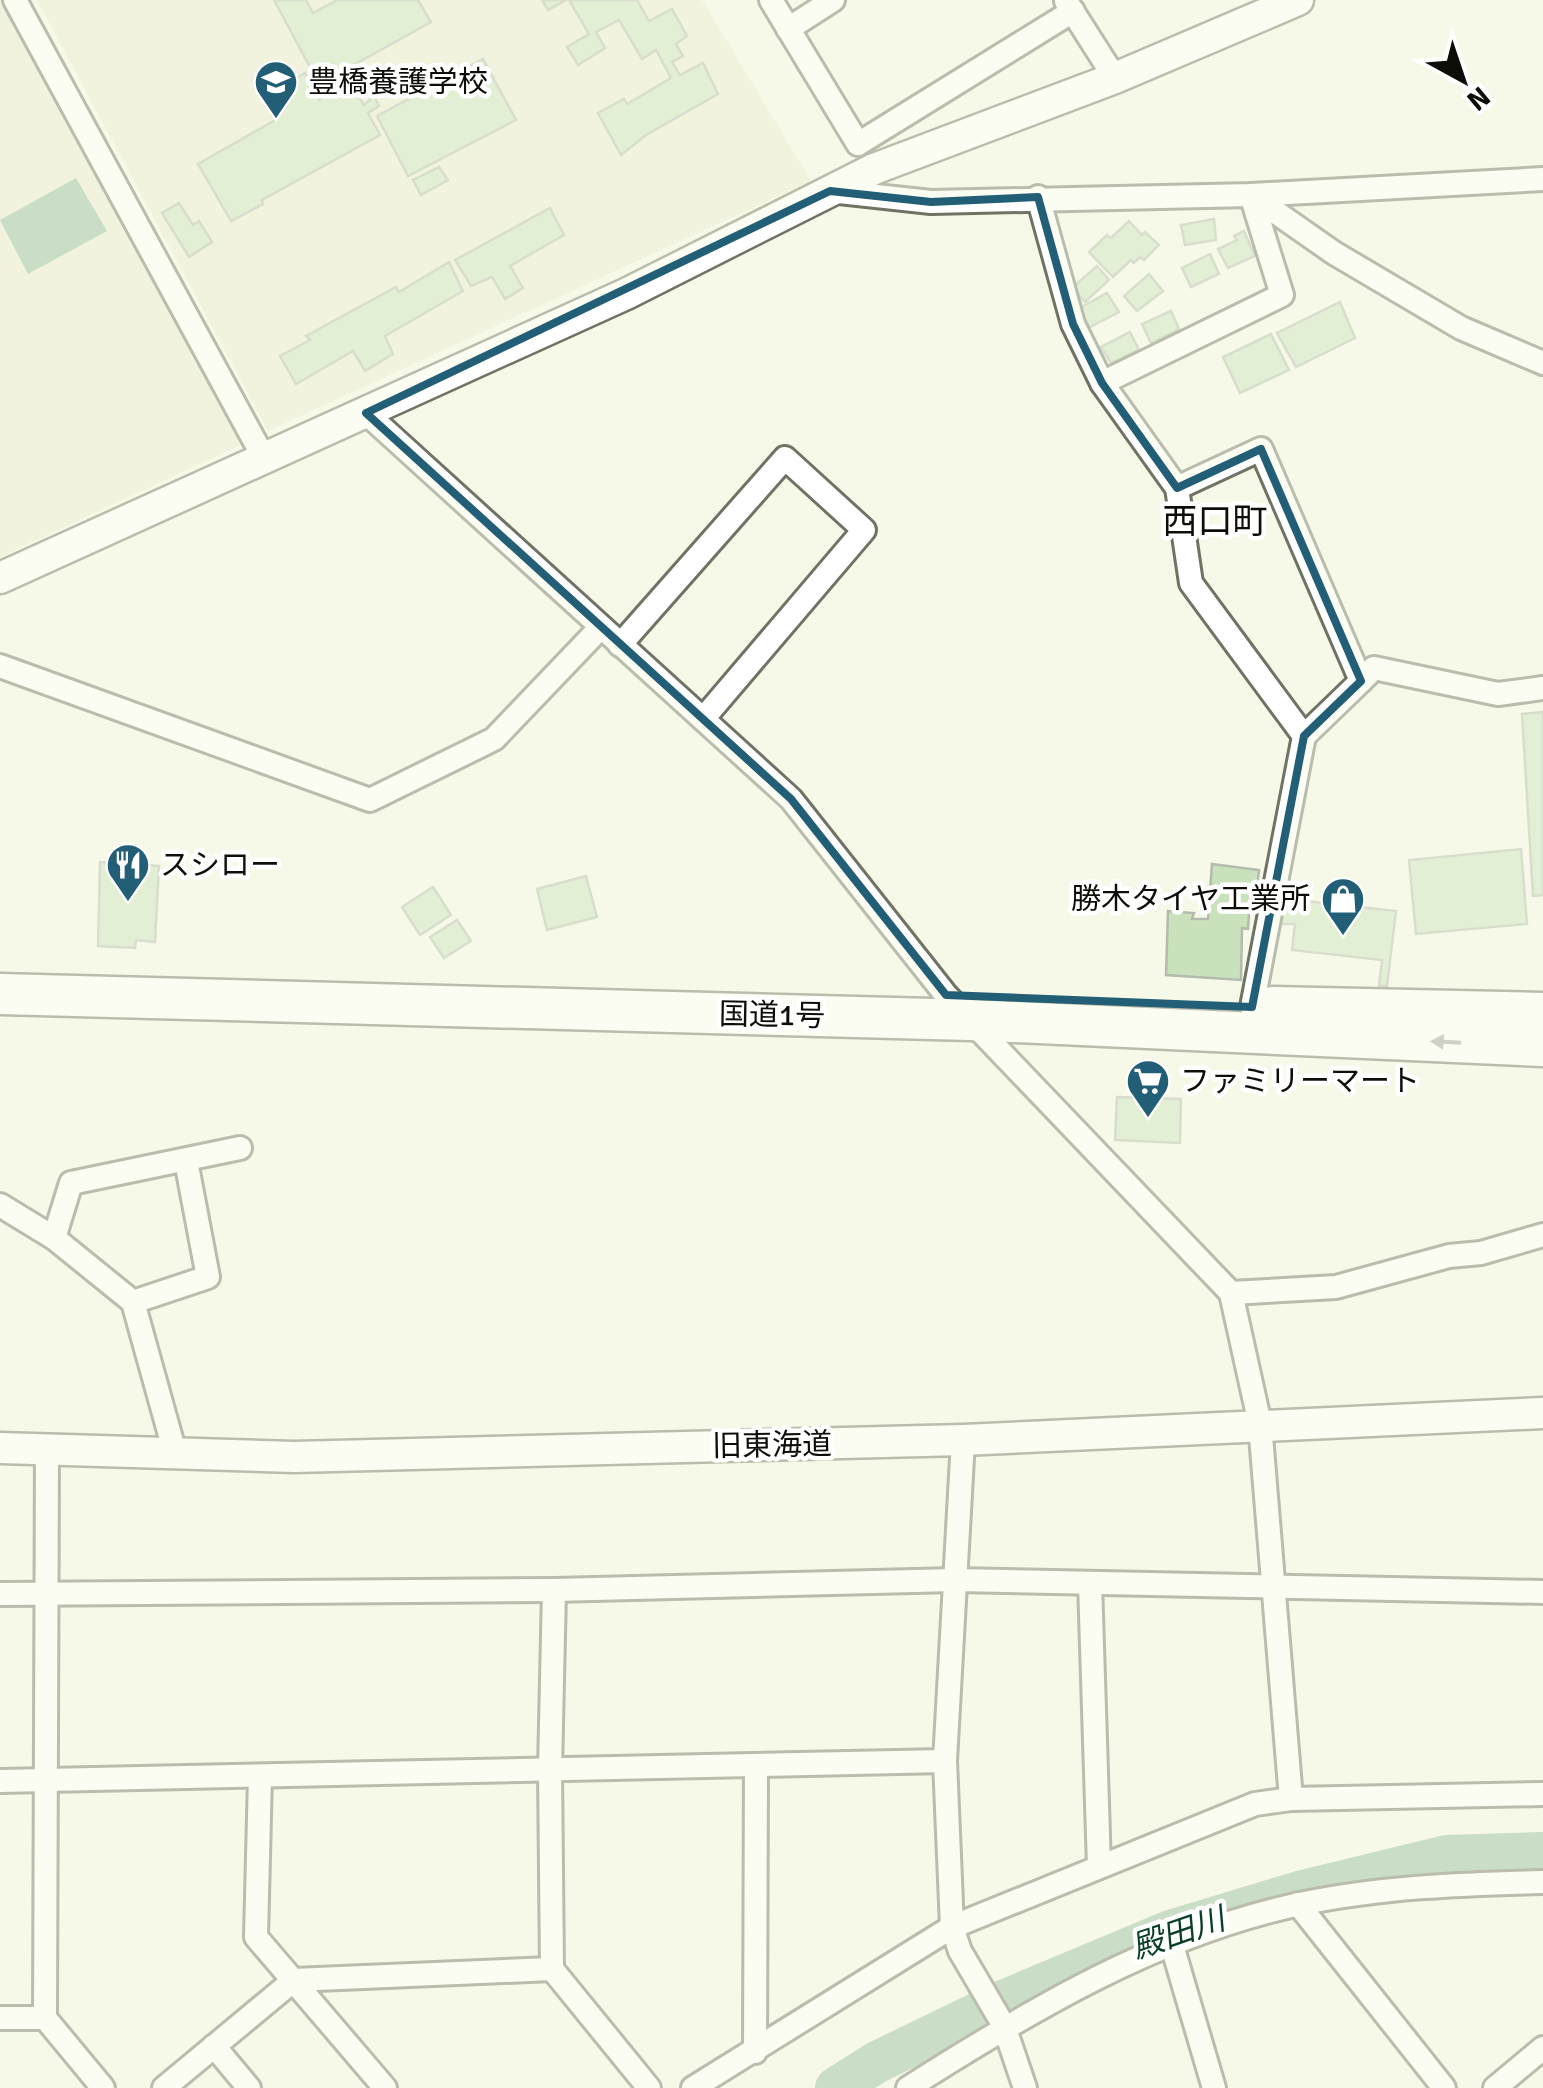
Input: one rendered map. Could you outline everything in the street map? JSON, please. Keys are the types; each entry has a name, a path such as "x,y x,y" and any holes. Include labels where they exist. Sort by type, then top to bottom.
{"highway":[{"name":"国道1号","path":"0,966 958,1007 1543,1046"},
{"name":"国道1号","path":"0,994 1543,1013"}],"street":[{"path":"16,0 265,460"},
{"path":"771,0 858,144 1069,6 1116,78"},
{"path":"788,28 833,0"},
{"path":"0,578 626,294 874,169 1116,78 1298,0"},
{"path":"830,191 931,202 1252,195 1543,180"},
{"path":"1252,195 1334,253 1460,328 1543,363"},
{"path":"1102,383 1282,295 1252,195"},
{"path":"1038,197 1073,324 1102,383 1177,488 1190,584 1304,736"},
{"path":"366,413 791,799 958,1007 1231,1293 1260,1424 1291,1799"},
{"path":"1177,488 1261,449 1361,681"},
{"path":"620,644 784,458 864,530 703,720"},
{"path":"0,666 370,800 494,739 601,627"},
{"path":"1252,1007 1304,736 1374,668 1498,694 1543,688"},
{"path":"54,1238 71,1183 240,1148"},
{"path":"132,1302 208,1276 186,1162"},
{"path":"0,1205 54,1238 132,1302 175,1454"},
{"path":"1231,1293 1336,1287 1543,1235"},
{"name":"旧東海道","path":"0,1448 294,1457 963,1440 1543,1413"},
{"path":"963,1440 945,1761 952,1926 960,1951 1000,2020 1025,2088"},
{"path":"47,1450 45,2018 104,2088"},
{"path":"0,1594 554,1590 955,1580 1543,1592"},
{"path":"1090,1582 1099,1867"},
{"path":"554,1590 550,1770 552,1969 648,2088"},
{"path":"0,1781 945,1761"},
{"path":"755,2052 756,1765"},
{"path":"260,1776 256,1937 385,2088"},
{"path":"693,2088 952,1926 1255,1804 1291,1799 1543,1794"},
{"path":"908,2088 1000,2020 1170,1942 1298,1904 1412,1886 1543,1882"},
{"path":"1298,1904 1444,2088"},
{"path":"1170,1942 1214,2088"},
{"path":"164,2088 294,1980 552,1969"},
{"path":"0,2018 45,2018"},
{"path":"214,2046 249,2088"},
{"path":"1494,2088 1543,2048"}],"highlighted area":[{"path":"830,191 931,202 1038,197 1073,324 1102,383 1177,488 1261,449 1361,681 1304,736 1252,1007 946,995 791,799 366,413"}],"shaded area":[{"path":"0,0 245,443 0,557"},
{"path":"37,0 702,0 811,181 268,431"},
{"path":"76,178 107,231 28,274 0,220"}],"building":[{"path":"274,0 306,0 313,13 337,0 418,0 431,22 343,71 364,105 374,96 379,106 368,113 380,135 231,221 198,164 277,119 264,97 305,73 319,100 337,89 331,76 318,82"},
{"path":"542,0 566,0 548,10"},
{"path":"569,0 637,0 649,21 672,9 687,36 676,44 683,56 672,62 680,75 703,63 718,94 646,135 621,155 598,113 624,99 627,104 671,78 656,50 642,59 619,20 596,32 605,48 578,65 567,47 589,34"},
{"path":"483,59 516,120 408,176 377,116"},
{"path":"439,167 448,180 421,195 413,180"},
{"path":"179,203 193,225 199,221 212,242 189,257 162,213"},
{"path":"550,208 564,235 510,266 523,288 505,299 492,277 471,286 455,260"},
{"path":"1214,219 1216,240 1185,245 1181,225"},
{"path":"1129,221 1159,245 1144,260 1131,260 1113,277 1089,252"},
{"path":"1244,231 1255,256 1228,268 1218,249 1237,240 1234,236"},
{"path":"1210,254 1219,274 1191,287 1182,268"},
{"path":"449,262 463,291 385,336 393,354 365,371 353,351 296,384 280,356 310,340 306,336 396,287 399,292"},
{"path":"1097,266 1109,280 1085,302 1072,288"},
{"path":"1149,274 1163,291 1137,311 1124,296"},
{"path":"1107,293 1119,312 1088,328 1078,309"},
{"path":"1340,302 1355,338 1296,367 1277,333"},
{"path":"1171,311 1179,329 1151,343 1142,324"},
{"path":"1130,332 1139,350 1111,363 1101,347"},
{"path":"1271,334 1289,370 1240,393 1223,357"},
{"path":"1543,712 1543,895 1533,896 1522,714"},
{"path":"1521,849 1527,924 1416,934 1409,860"},
{"name":"スシロー","path":"100,862 159,866 155,942 136,940 135,948 98,946"},
{"path":"1212,864 1259,870 1256,898 1250,899 1248,929 1242,928 1241,980 1166,975 1168,911 1194,913 1192,919 1208,919"},
{"path":"586,876 597,917 547,930 537,889"},
{"path":"433,887 451,915 420,935 402,907"},
{"name":"勝木タイヤ工業所","path":"1280,898 1396,911 1387,986 1379,986 1382,960 1292,950 1295,924 1277,924"},
{"path":"457,920 471,941 444,958 430,937"},
{"name":"ファミリーマート","path":"1117,1097 1181,1099 1180,1143 1115,1140"}],"waterway":[{"name":"殿田川","path":"836,2088 877,2062 1003,2001 1170,1931 1299,1892 1447,1856 1543,1853"}],"place":[{"name":"豊橋養護学校","path":"276,120"},
{"name":"スシロー","path":"128,903"},
{"name":"勝木タイヤ工業所","path":"1343,937"},
{"name":"ファミリーマート","path":"1148,1119"}],"district":[{"name":"西口町","path":"1215,521"}]}
